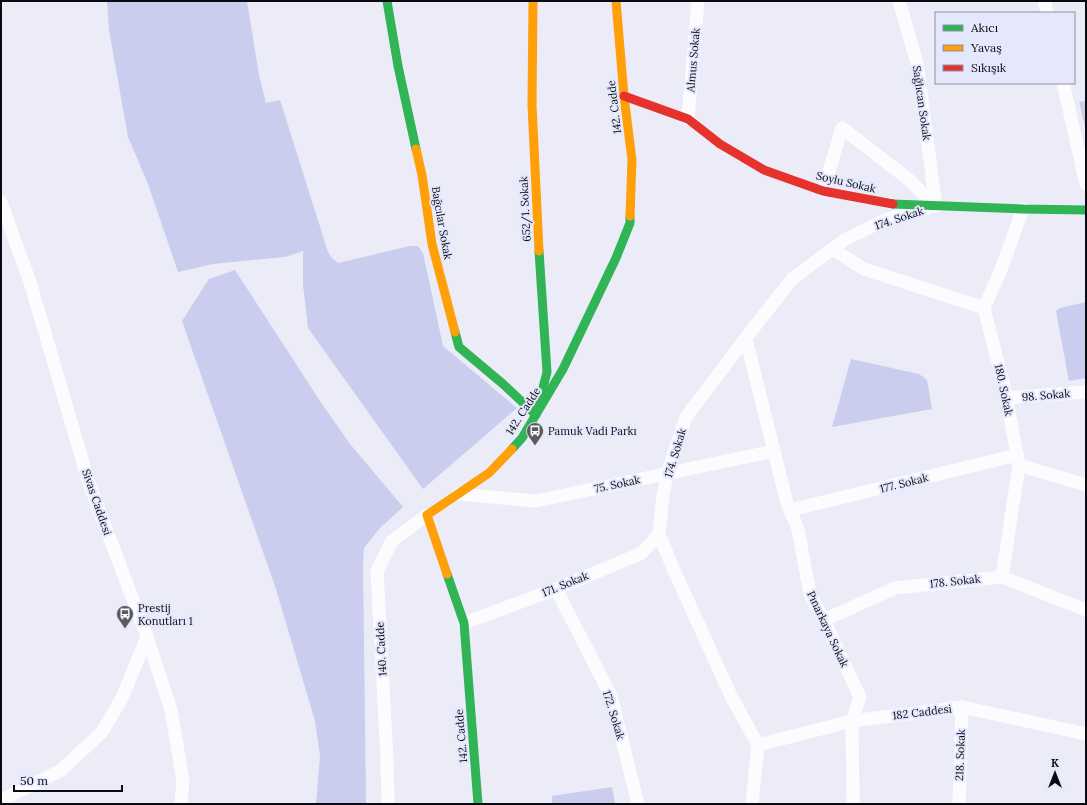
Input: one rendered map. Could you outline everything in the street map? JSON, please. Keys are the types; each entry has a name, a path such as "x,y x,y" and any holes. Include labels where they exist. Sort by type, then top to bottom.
{"street":[{"name":"Bağcılar Sokak","path":"387,1 398,66 422,175 432,244 459,347 503,384 536,415"},
{"name":"652/1. Sokak","path":"533,1 532,105 537,226 547,372 536,415"},
{"name":"142. Cadde","path":"478,804 464,623 427,515 489,473 522,438 563,369 616,258 630,223 632,160 624,96 616,1"},
{"name":"Almus Sokak","path":"688,119 698,1"},
{"name":"Sağlıcan Sokak","path":"899,1 917,63 936,206"},
{"path":"1044,1 1046,12"},
{"path":"1063,84 1086,184"},
{"name":"Soylu Sokak","path":"624,96 688,119 720,144 764,170 823,191 894,204 1023,210 1086,210"},
{"path":"823,191 842,128 907,178 936,206"},
{"name":"Sivas Caddesi","path":"1,202 30,282 89,482 147,637 172,710 183,780 181,804"},
{"name":"174. Sokak","path":"758,745 731,696 673,568 660,534 663,495 667,474 686,417 792,279 846,239 885,220 936,206"},
{"path":"832,249 864,268 984,308 1000,272 1023,210"},
{"name":"180. Sokak","path":"984,308 1007,398 1018,460 1002,576"},
{"name":"Pınarkaya Sokak","path":"746,339 787,503 798,529 810,594 824,620 860,697 852,721 853,804"},
{"name":"98. Sokak","path":"1007,398 1086,392"},
{"name":"75. Sokak","path":"459,494 536,501 774,452"},
{"path":"1018,460 1086,485"},
{"name":"177. Sokak","path":"790,510 1018,460"},
{"name":"140. Cadde","path":"388,804 377,570 392,541 427,515"},
{"name":"171. Sokak","path":"464,623 556,589 642,553 660,534"},
{"name":"178. Sokak","path":"824,620 894,588 1002,576 1086,610"},
{"name":"172. Sokak","path":"556,589 611,696 638,804"},
{"path":"1,800 60,771 102,732 122,698 147,637"},
{"name":"182 Caddesi","path":"758,745 852,721 962,707 1086,734"},
{"name":"218. Sokak","path":"959,804 962,707"},
{"path":"752,804 758,745"}],"shaded area":[{"path":"107,1 247,1 259,75 266,103 280,100 328,252 332,258 338,263 410,246 418,246 423,253 443,346 517,408 423,489 308,328 303,285 303,251 285,257 213,264 178,272 148,184 128,137 109,30"},
{"path":"1086,101 1086,131 1079,102"},
{"path":"235,270 320,401 350,444 403,507 379,529 364,548 366,804 316,804 320,756 315,721 275,586 182,321 209,279"},
{"path":"1086,302 1086,378 1069,381 1056,311 1060,308"},
{"path":"851,359 919,374 927,380 932,409 832,427"},
{"path":"612,787 615,804 552,804 552,796"}],"traffic: fast":[{"path":"387,1 398,66 416,149"},
{"path":"893,204 1086,210"},
{"path":"512,449 522,438 563,369 616,258 630,223 630,216"},
{"path":"455,332 459,347 503,384 536,415 547,372 539,251"},
{"path":"447,574 464,623 478,804"}],"traffic: slow":[{"path":"533,1 532,105 539,251"},
{"path":"616,1 624,96 632,160 630,216"},
{"path":"416,149 422,175 432,244 455,332"},
{"path":"447,574 427,515 489,473 512,449"}],"traffic: jam":[{"path":"624,96 688,119 720,144 764,170 823,191 893,204"}],"place":[{"name":"Pamuk Vadi Parkı","path":"535,446"},
{"name":"Prestij Konutları 1","path":"125,629"}]}
